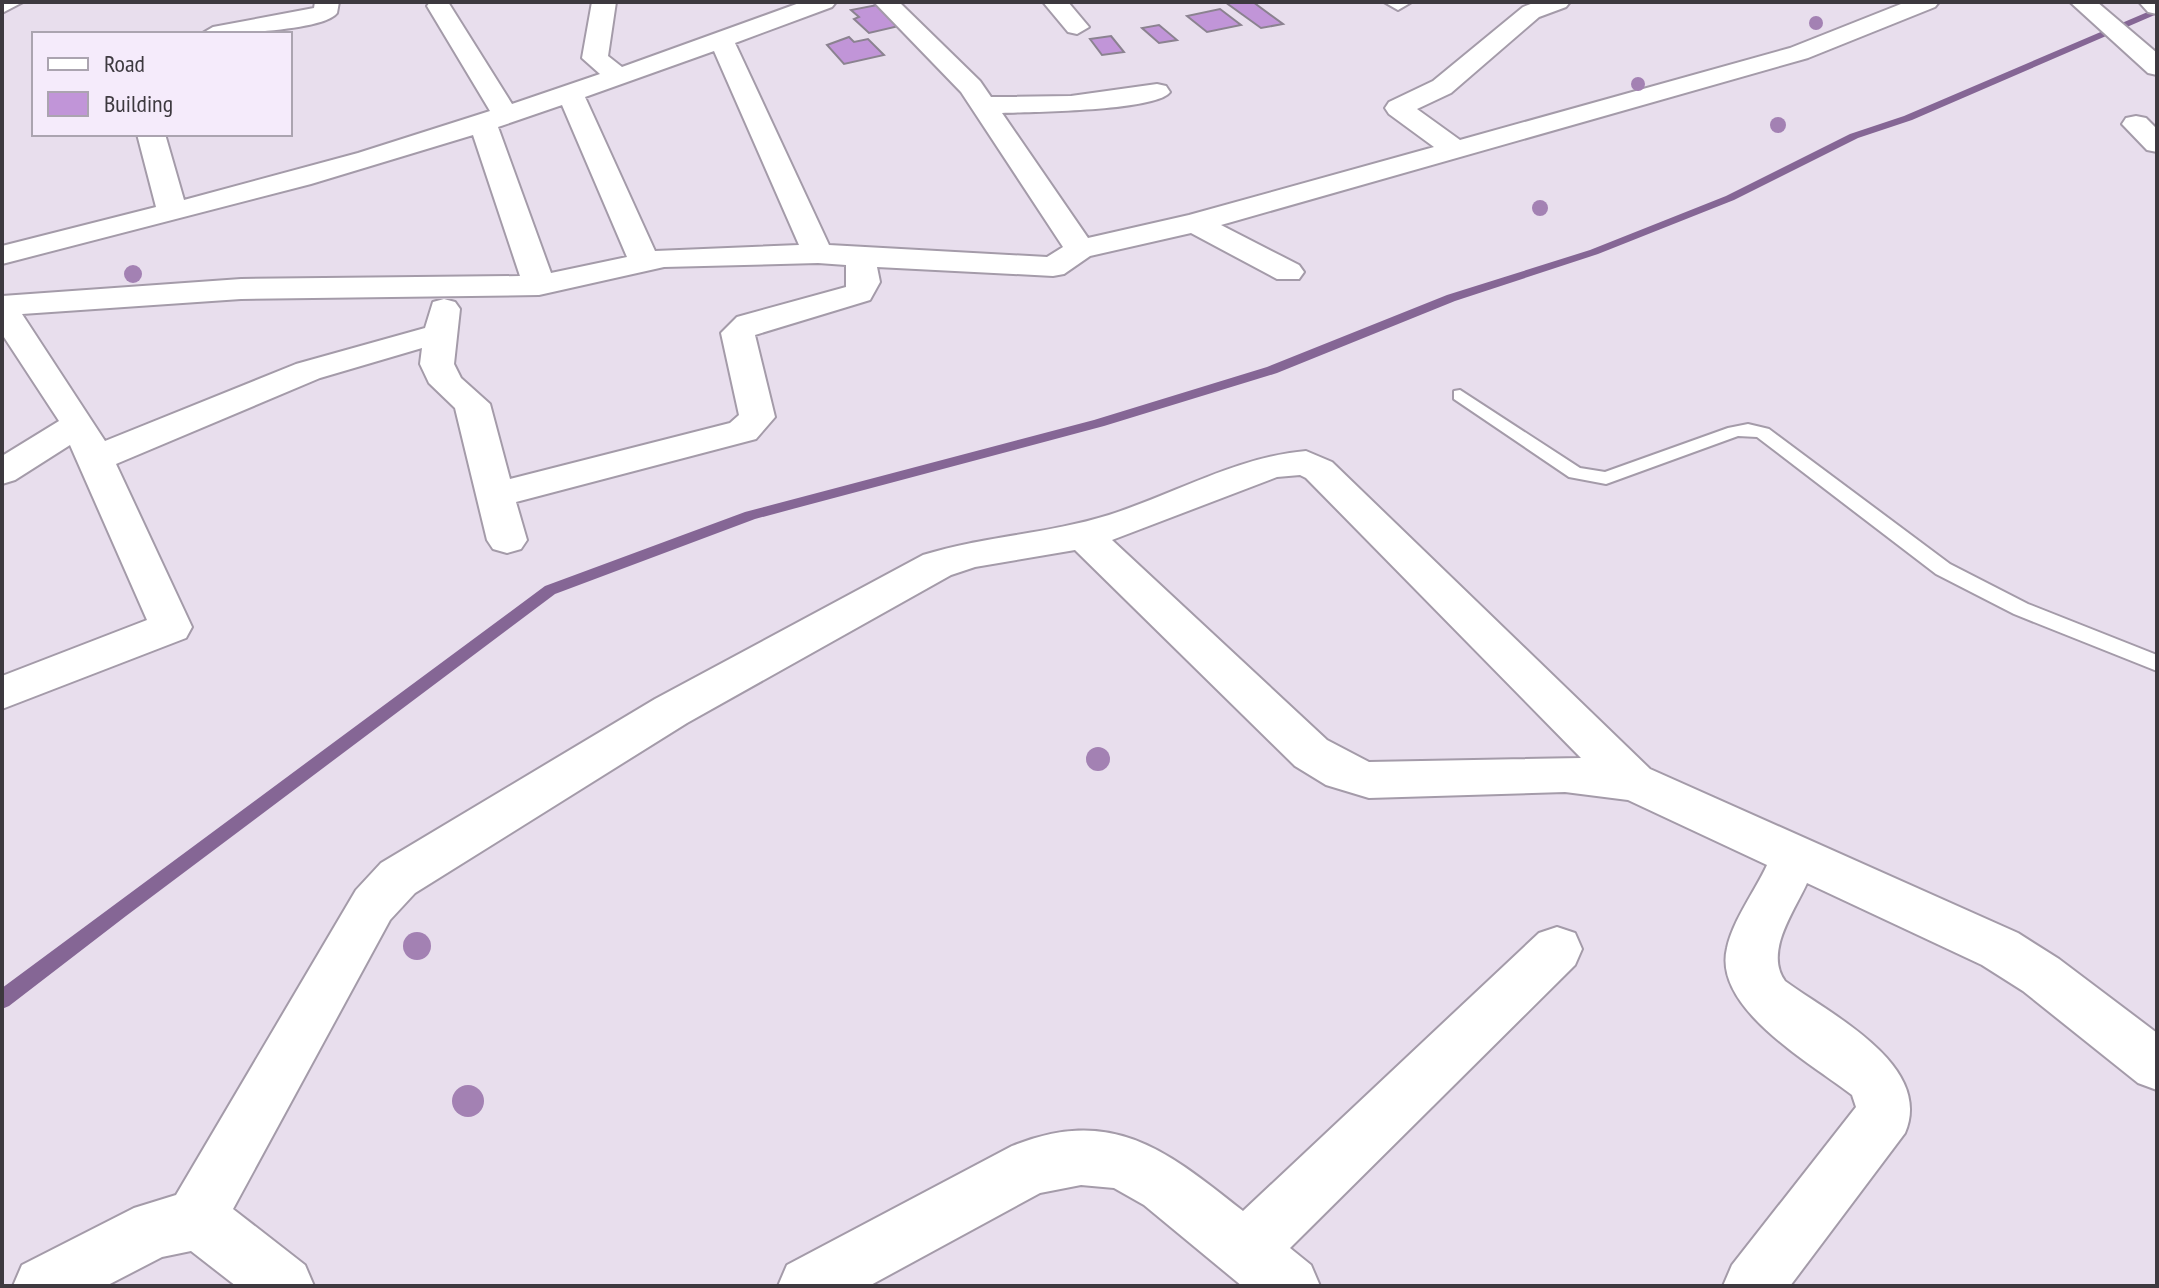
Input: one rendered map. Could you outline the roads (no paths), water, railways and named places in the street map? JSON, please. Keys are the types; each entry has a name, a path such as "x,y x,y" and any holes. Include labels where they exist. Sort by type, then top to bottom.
{"highway":[{"path":"2082,2 2157,67"},
{"path":"2151,2 2157,7"}],"street":[{"path":"2,6 11,2"},
{"path":"224,32 325,13 327,2"},
{"path":"604,2 595,58 620,78"},
{"path":"2,255 301,178 494,119 620,78 824,2"},
{"path":"886,2 971,87 1080,249"},
{"path":"1055,2 1077,27"},
{"path":"2,693 171,627 87,441 2,307 241,289 539,285 664,258 818,254 1053,267 1080,249 1195,223 1799,53 1927,2"},
{"path":"1457,151 1398,108 1442,87 1496,39 1543,4"},
{"path":"439,6 494,119 539,285"},
{"path":"721,40 818,254"},
{"path":"983,105 1071,104 1157,92"},
{"path":"571,94 645,262"},
{"path":"2136,124 2157,144"},
{"path":"152,136 172,211"},
{"path":"1195,223 1288,272"},
{"path":"495,495 743,431 757,417 738,333 749,324 859,293 864,282 860,256"},
{"path":"447,286 440,373 472,404 507,540"},
{"path":"2,472 285,377 407,340 441,334"},
{"path":"194,1221 373,905 398,878 671,711 913,577 971,554 1083,535 1123,524 1271,466 1306,463 1319,470 1634,782"},
{"path":"1083,535 1311,753 1342,772 1369,780 1565,774 1634,782 2000,949 2041,975 2157,1065"},
{"path":"1753,1286 1885,1114 1882,1094 1871,1077 1767,998 1751,976 1752,948 1796,855"},
{"path":"1245,1250 1557,949"},
{"path":"808,1286 1032,1166 1081,1157 1121,1161 1164,1185 1290,1286"},
{"path":"43,1286 155,1229 194,1221 214,1231 284,1286"}],"lane":[{"path":"1460,395 1575,473 1590,478 1606,478 1734,432 1748,429 1763,433 1971,586 2029,614 2157,663"}],"waterway":[{"path":"2,1000 550,590 750,515 1099,423 1272,370 1451,298 1594,252 1730,198 1854,136 1908,118 2157,11"}]}
